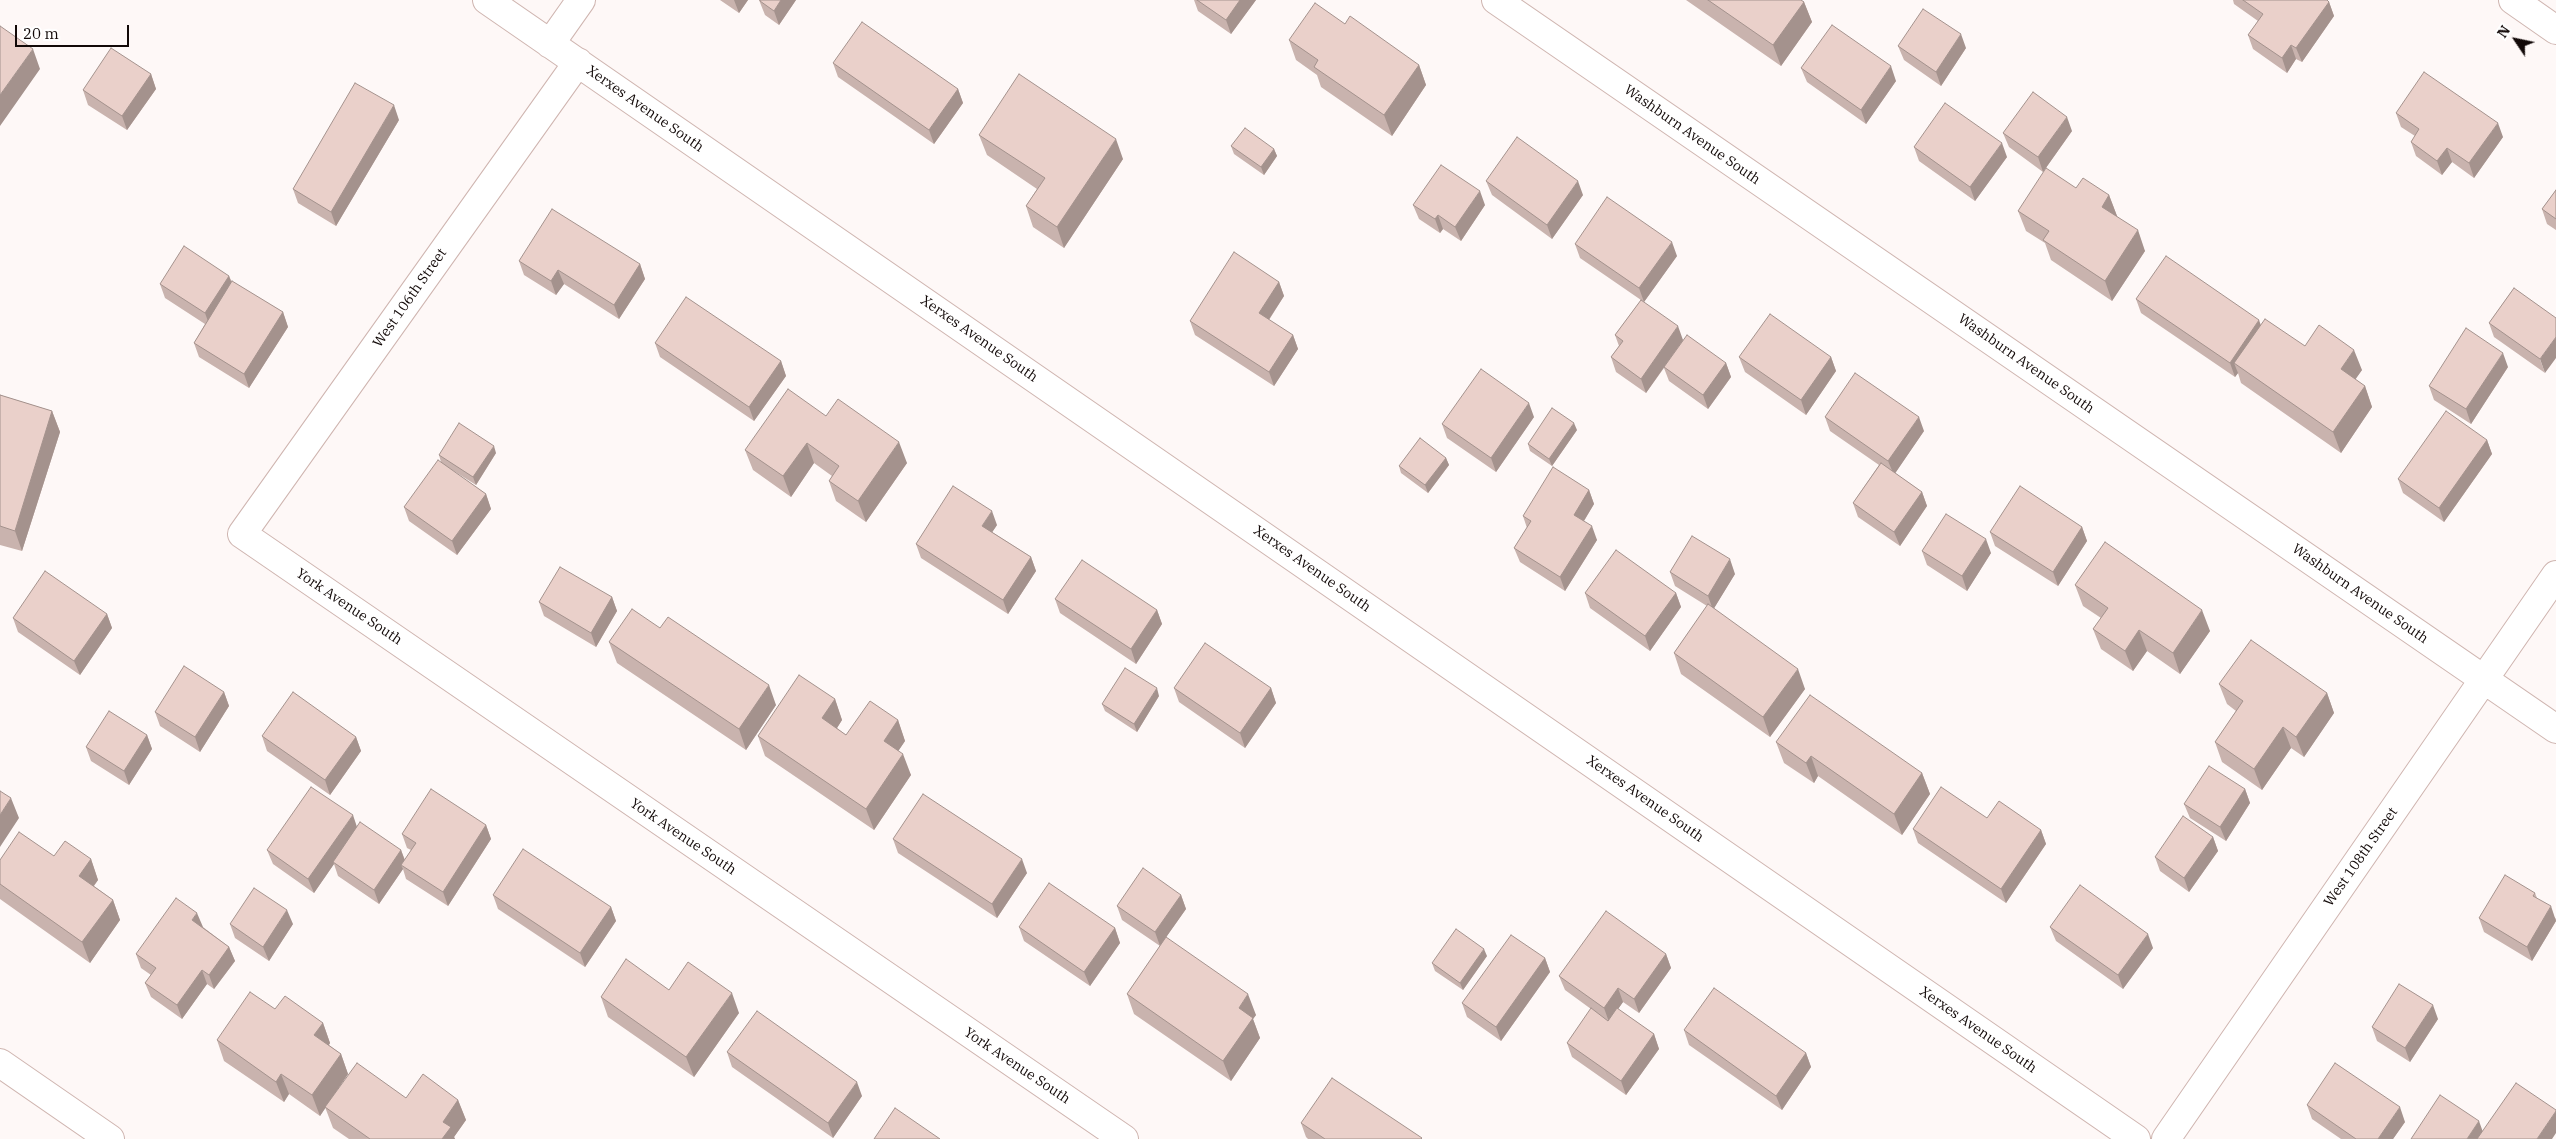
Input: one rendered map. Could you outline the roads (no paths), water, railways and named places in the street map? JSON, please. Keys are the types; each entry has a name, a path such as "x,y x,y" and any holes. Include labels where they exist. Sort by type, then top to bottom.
{"street":[{"name":"Xerxes Avenue South","path":"487,0 2136,1139"},
{"path":"550,44 581,0"},
{"name":"Washburn Avenue South","path":"1496,0 2556,729"},
{"path":"2513,0 2556,30"},
{"name":"West 106th Street","path":"242,534 578,62"},
{"name":"York Avenue South","path":"242,534 1124,1139"},
{"name":"West 108th Street","path":"2166,1139 2556,575"},
{"path":"0,1063 110,1139"}]}
